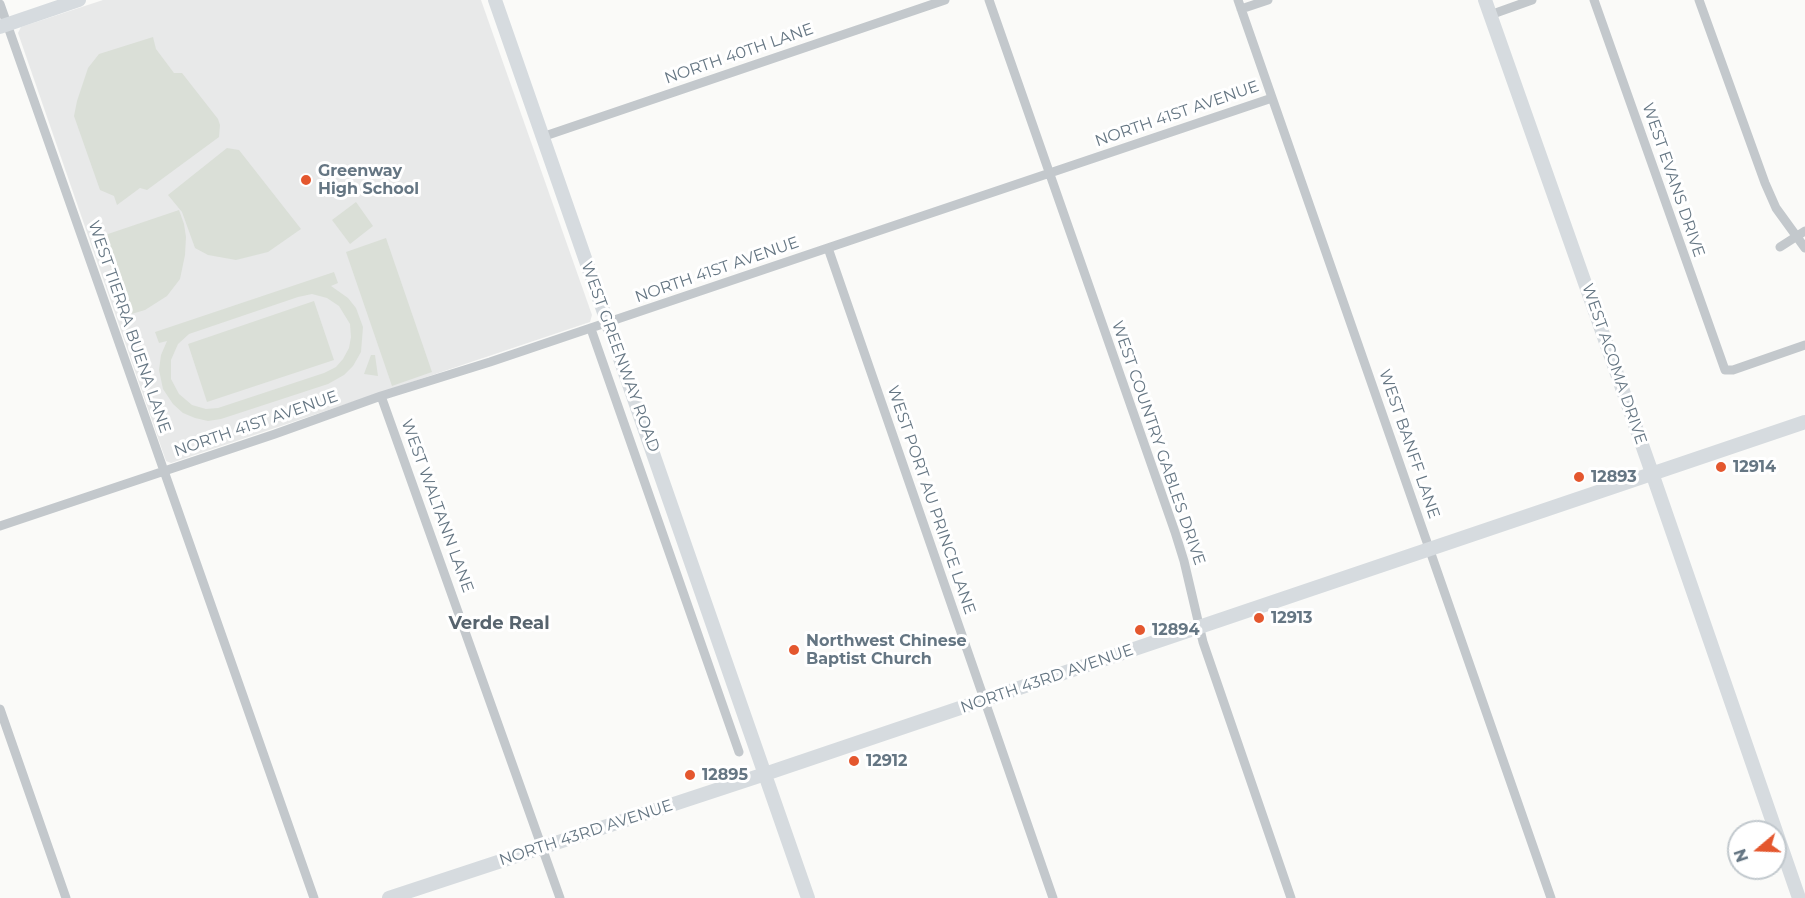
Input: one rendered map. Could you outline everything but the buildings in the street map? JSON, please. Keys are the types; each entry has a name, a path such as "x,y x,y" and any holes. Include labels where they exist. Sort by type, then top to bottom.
{"main road":[{"path":"4,25 79,0"},
{"name":"WEST GREENWAY ROAD","path":"495,0 808,898"},
{"name":"WEST ACOMA DRIVE","path":"1485,0 1799,898"},
{"name":"NORTH 43RD AVENUE","path":"389,898 765,774 1805,422"}],"street":[{"name":"NORTH 40TH LANE","path":"542,137 945,0"},
{"name":"WEST COUNTRY GABLES DRIVE","path":"989,0 1175,532 1203,642 1291,898"},
{"path":"1239,5 1268,0"},
{"path":"1490,15 1532,0"},
{"name":"WEST EVANS DRIVE","path":"1594,0 1725,370 1733,370 1805,345"},
{"path":"1699,0 1765,183 1776,208 1805,248"},
{"name":"WEST TIERRA BUENA LANE","path":"0,4 4,25 314,898"},
{"name":"WEST BANFF LANE","path":"1239,5 1551,898"},
{"name":"NORTH 41ST AVENUE","path":"0,526 1272,98"},
{"path":"1780,247 1805,231"},
{"name":"WEST PORT AU PRINCE LANE","path":"828,248 1053,898"},
{"name":"WEST GREENWAY ROAD","path":"591,328 739,752"},
{"name":"WEST WALTANN LANE","path":"381,396 560,898"},
{"path":"0,709 66,898"},
{"path":"727,720 745,713"}],"shaded area":[{"name":"Greenway High School","path":"103,0 481,0 592,315 590,322 171,463 166,461 18,33 21,27"},
{"path":"153,37 156,49 174,73 182,73 218,119 219,137 147,190 140,188 117,205 114,196 100,190 74,116 77,101 88,68 99,54"},
{"path":"227,148 239,150 301,229 268,252 236,260 208,255 195,248 182,212 168,195"},
{"path":"356,202 373,226 350,244 332,220"},
{"path":"179,210 186,237 180,279 167,296 145,310 128,315 102,243 105,235"},
{"path":"386,238 432,372 392,386 346,252"},
{"path":"334,272 338,283 331,286 348,298 356,308 363,327 361,352 353,366 344,375 328,384 221,419 208,421 183,413 173,404 163,389 159,370 161,355 167,341 159,343 155,332","holes":["312,294 327,298 339,306 350,324 349,348 336,367 218,408 206,409 192,405 179,394 171,379 171,360 178,344 189,334 298,297"]},
{"path":"314,301 334,360 207,402 188,344"},
{"path":"371,355 375,355 378,376 364,374"}],"place":[{"name":"Greenway High School","path":"306,180"},
{"name":"12914","path":"1721,467"},
{"name":"12893","path":"1579,477"},
{"name":"12913","path":"1259,618"},
{"name":"12894","path":"1140,630"},
{"name":"Northwest Chinese Baptist Church","path":"794,650"},
{"name":"12912","path":"854,761"},
{"name":"12895","path":"690,775"}],"district":[{"name":"Verde Real","path":"499,624"}]}
